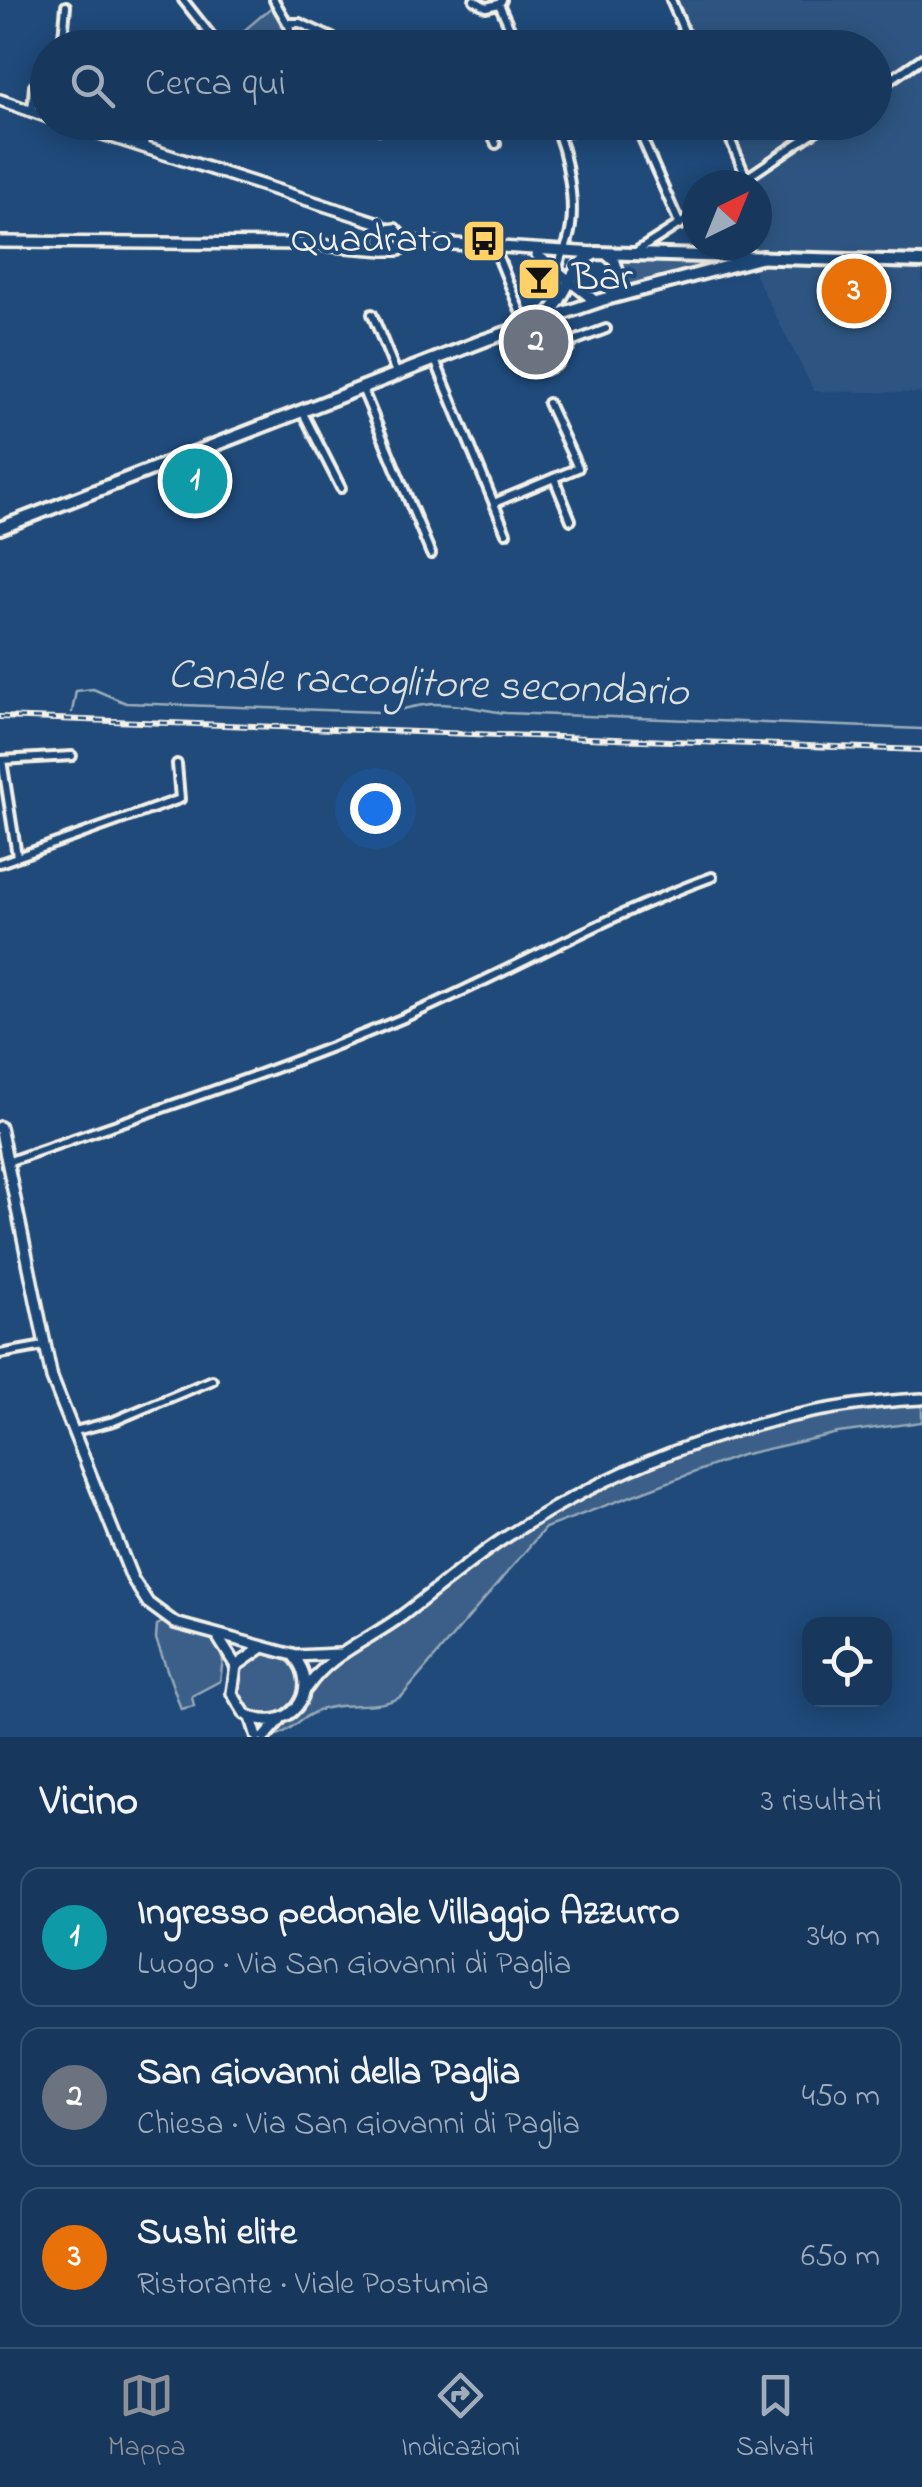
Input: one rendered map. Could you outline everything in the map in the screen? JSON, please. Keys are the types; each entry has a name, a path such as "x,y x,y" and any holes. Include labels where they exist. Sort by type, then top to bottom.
{"main road":[{"path":"539,322 558,303 581,263 601,253 682,254"},
{"path":"772,256 922,262"},
{"path":"0,528 526,326 602,300 749,260"}],"street":[{"path":"183,0 207,30"},
{"path":"274,0 288,23 288,30"},
{"path":"474,0 486,7 500,2 512,30"},
{"path":"671,0 684,30"},
{"path":"64,30 66,6"},
{"path":"288,23 315,30"},
{"path":"892,79 922,58"},
{"path":"0,100 30,110"},
{"path":"120,140 376,222 387,230 399,230 404,241"},
{"path":"144,148 145,140"},
{"path":"494,140 496,144"},
{"path":"558,303 558,270 569,238 567,156 561,140"},
{"path":"632,253 680,226 643,140"},
{"path":"730,140 743,170"},
{"path":"757,170 803,140"},
{"path":"383,245 387,230"},
{"path":"404,241 494,250 520,250 601,253 616,262 620,277 614,292 602,300 590,300 544,257 520,250"},
{"path":"0,242 383,245 396,252 404,241"},
{"path":"658,241 660,254"},
{"path":"494,250 526,326 529,354 545,370 556,364 574,341 606,329"},
{"path":"698,274 704,260"},
{"path":"372,314 397,375"},
{"path":"434,360 506,533"},
{"path":"362,388 431,554"},
{"path":"494,503 578,468 548,403"},
{"path":"302,411 341,488"},
{"path":"554,478 571,520"},
{"path":"18,856 1,760 72,756"},
{"path":"0,863 180,799 177,764"},
{"path":"7,1162 400,1019 555,948 608,918 712,877"},
{"path":"0,1128 44,1346 138,1590 164,1617 217,1638 309,1658 342,1653"},
{"path":"0,1354 44,1346"},
{"path":"75,1430 114,1421 212,1380"},
{"path":"265,1737 279,1721 299,1708 307,1688 342,1653 400,1618 498,1542 639,1465 762,1423 820,1410 922,1399"},
{"path":"217,1638 236,1666 232,1692 240,1710 251,1718 279,1721"},
{"path":"236,1666 263,1647"},
{"path":"293,1656 301,1664 307,1688"},
{"path":"251,1718 257,1737"}],"shaded area":[{"path":"677,0 922,0 922,393 814,391 755,275 755,260 772,260 772,170 751,170 739,140 892,140 892,30 690,30"},
{"path":"273,6 286,27 285,30 245,30"},
{"path":"625,260 698,261 700,266 627,288 621,265"},
{"path":"0,714 922,747 922,753 0,720"},
{"path":"922,1402 922,1422 838,1433 741,1455 545,1528 402,1696 381,1703 325,1708 280,1734 266,1737 299,1712 315,1678 486,1555 593,1489 671,1454 753,1429"},
{"path":"163,1622 212,1638 224,1652 220,1681 192,1696 194,1706 181,1709 156,1639 157,1625"},
{"path":"268,1654 290,1663 299,1685 290,1707 268,1716 246,1707 237,1685 246,1663"}],"waterway":[{"name":"Canale raccoglitore secondario","path":"72,712 76,691 93,689 126,703 380,712 445,704 506,713 922,729"}],"railway":[{"path":"0,717 922,750"}],"place":[{"name":"Quadrato","path":"484,241"},
{"name":"Bar","path":"539,279"},
{"name":"Sushi elite","path":"854,291"},
{"name":"San Giovanni della Paglia","path":"536,342"},
{"name":"Ingresso pedonale Villaggio Azzurro","path":"195,481"}]}
